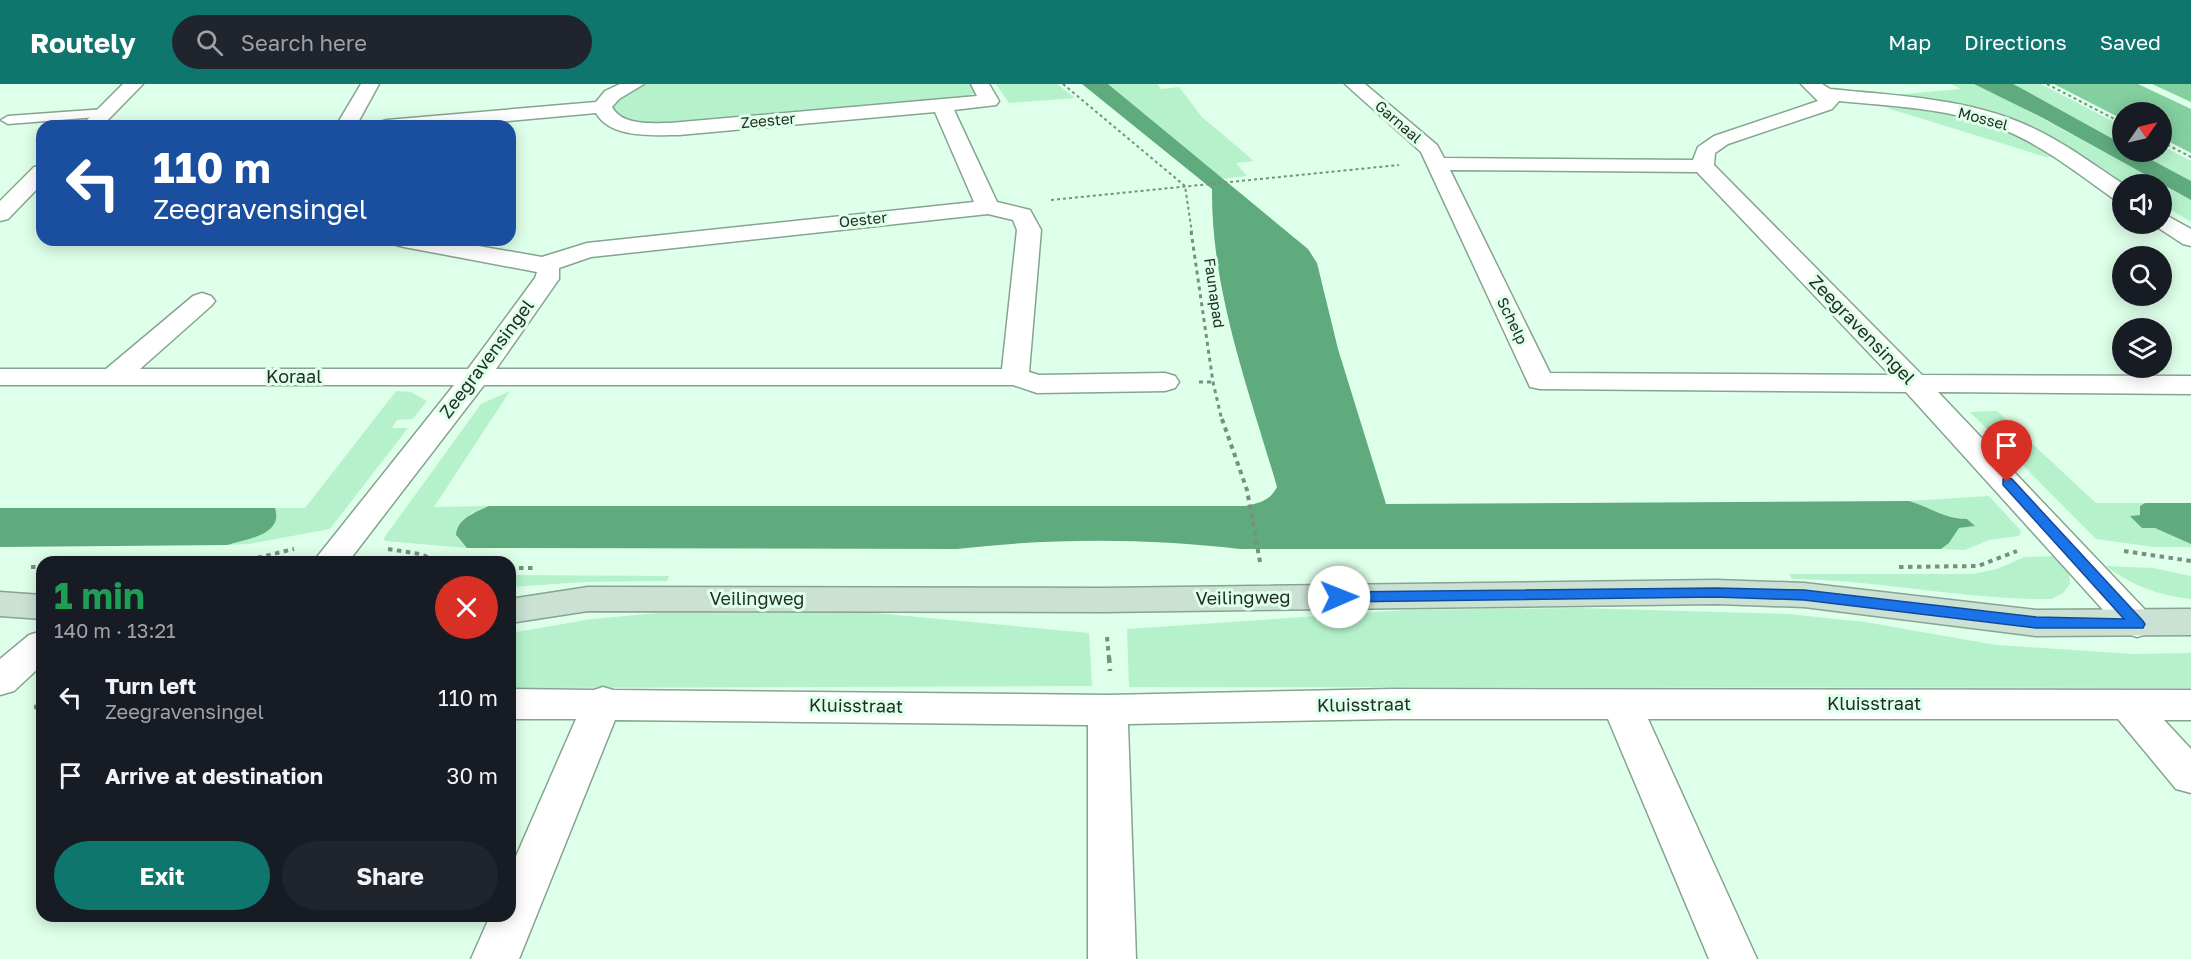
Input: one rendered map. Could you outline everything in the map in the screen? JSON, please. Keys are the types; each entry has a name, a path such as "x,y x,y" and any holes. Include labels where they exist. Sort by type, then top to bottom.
{"street":[{"path":"98,119 134,84"},
{"path":"349,120 370,84"},
{"path":"455,120 602,107 612,95 635,84"},
{"name":"Zeester","path":"602,107 609,118 617,123 661,129 989,101 980,84"},
{"name":"Garnaal","path":"1354,84 1430,149 1436,164"},
{"path":"1436,164 1703,166 1705,151 1720,140 1819,108 1829,101 1817,89"},
{"name":"Mossel","path":"1817,89 1935,106 2000,122 2045,143 2112,187"},
{"path":"942,105 988,207"},
{"name":"Schelp","path":"1436,164 1540,381 1914,384"},
{"name":"Zeegravensingel","path":"1703,166 1914,384 2069,548 2137,624"},
{"path":"0,214 36,178"},
{"name":"Oester","path":"544,265 587,250 988,207 1022,216 1029,230 1015,377"},
{"path":"2172,227 2191,239"},
{"path":"438,246 544,265"},
{"name":"Zeegravensingel","path":"335,556 476,377 547,279 549,271 544,265"},
{"path":"113,377 202,301"},
{"name":"Koraal","path":"0,377 476,377"},
{"path":"476,377 1015,377 1037,384 1165,382"},
{"path":"1914,384 2191,385"},
{"name":"Veilingweg","path":"516,610 588,599 1104,600 1716,592 1804,595 2036,622 2137,624 2191,622"},
{"path":"0,604 36,607"},
{"path":"0,681 36,649"},
{"path":"516,909 603,702"},
{"name":"Kluisstraat","path":"516,704 603,702 1108,710 1392,704 2191,705"},
{"path":"1621,704 1733,959"},
{"path":"2128,705 2191,777"},
{"path":"1108,710 1112,959"},
{"path":"495,959 511,922"}],"lane":[{"path":"9,120 98,119"}],"path":[{"path":"1063,84 1185,186"},
{"path":"2047,84 2112,118"},
{"path":"2172,148 2191,158"},
{"path":"988,207 1416,163 1436,164"},
{"name":"Faunapad","path":"1185,186 1213,382 1225,432 1247,490 1259,557"},
{"path":"2069,548 2140,552 2191,561"}],"shaded area":[{"path":"646,84 972,84 977,92 957,100 673,126 631,122 612,111 612,104"},
{"path":"996,84 1057,84 1075,98 1009,103"},
{"path":"1082,84 1108,84 1308,249 1317,263 1338,349 1386,504 1909,501 1944,515 1967,519 1975,526 1959,528 1949,543 1941,549 1240,549 1134,541 1063,541 957,549 467,548 456,535 463,520 489,506 1245,506 1267,498 1277,487 1244,377 1225,303 1213,227 1212,189"},
{"path":"1108,84 1157,84 1161,89 1179,87 1202,117 1254,161 1236,163 1247,176 1222,179"},
{"path":"1951,84 1974,84 2015,103 2112,156 2112,162 2122,162 2144,174 2112,174 2112,178 2051,139 1881,96 1961,89"},
{"path":"1974,84 2013,84 2019,87 2112,138 2112,156 2043,118"},
{"path":"2013,84 2041,84 2112,121 2112,138"},
{"path":"2054,84 2138,84 2191,109 2191,153 2172,143 2172,102 2112,102 2112,114"},
{"path":"2152,84 2191,84 2191,102"},
{"path":"1891,104 1954,113 2011,130 2059,157 2046,157 1887,108"},
{"path":"2172,151 2191,161 2191,181 2156,162 2172,162"},
{"path":"2122,162 2156,162 2191,181 2191,200 2172,189 2172,174 2144,174"},
{"path":"2172,190 2191,200 2191,222 2172,210"},
{"path":"396,391 411,392 427,401 413,419 397,420 392,428 408,428 330,529 249,544 227,545 253,538 269,530 276,517 275,508 305,508"},
{"path":"510,391 434,507 489,506 471,513 456,536 467,548 385,541 384,538 481,404"},
{"path":"1997,411 2096,503 2145,503 2140,506 2140,515 2131,516 2142,528 2155,528 2191,544 2191,547 2154,547 2096,539 1970,412"},
{"path":"1989,496 2021,531 2019,536 1989,540 1965,550 1941,549 1949,543 1959,528 1974,526 1967,519 1945,515 1909,501"},
{"path":"2145,503 2191,503 2191,544 2155,528 2142,528 2130,516 2140,515 2140,506"},
{"path":"0,508 275,508 276,517 274,524 262,534 227,545 0,547"},
{"path":"2056,556 2069,573 2070,584 2063,593 2052,599 1987,596 1825,580 1792,579 1789,574 1973,574 1997,569 2025,557"},
{"path":"2106,566 2153,568 2191,576 2191,599 2146,588 2125,579"},
{"path":"516,575 669,576 667,581 585,582 516,587"},
{"path":"1579,608 1788,614 1865,622 1996,645 2133,654 2191,653 2191,688 1129,687 1127,629 1407,610"},
{"path":"864,612 1089,633 1092,686 516,688 516,632 592,619 658,613"}],"route":[{"path":"1339,597 1716,592 1804,595 2036,622 2137,624 2007,482"}]}
